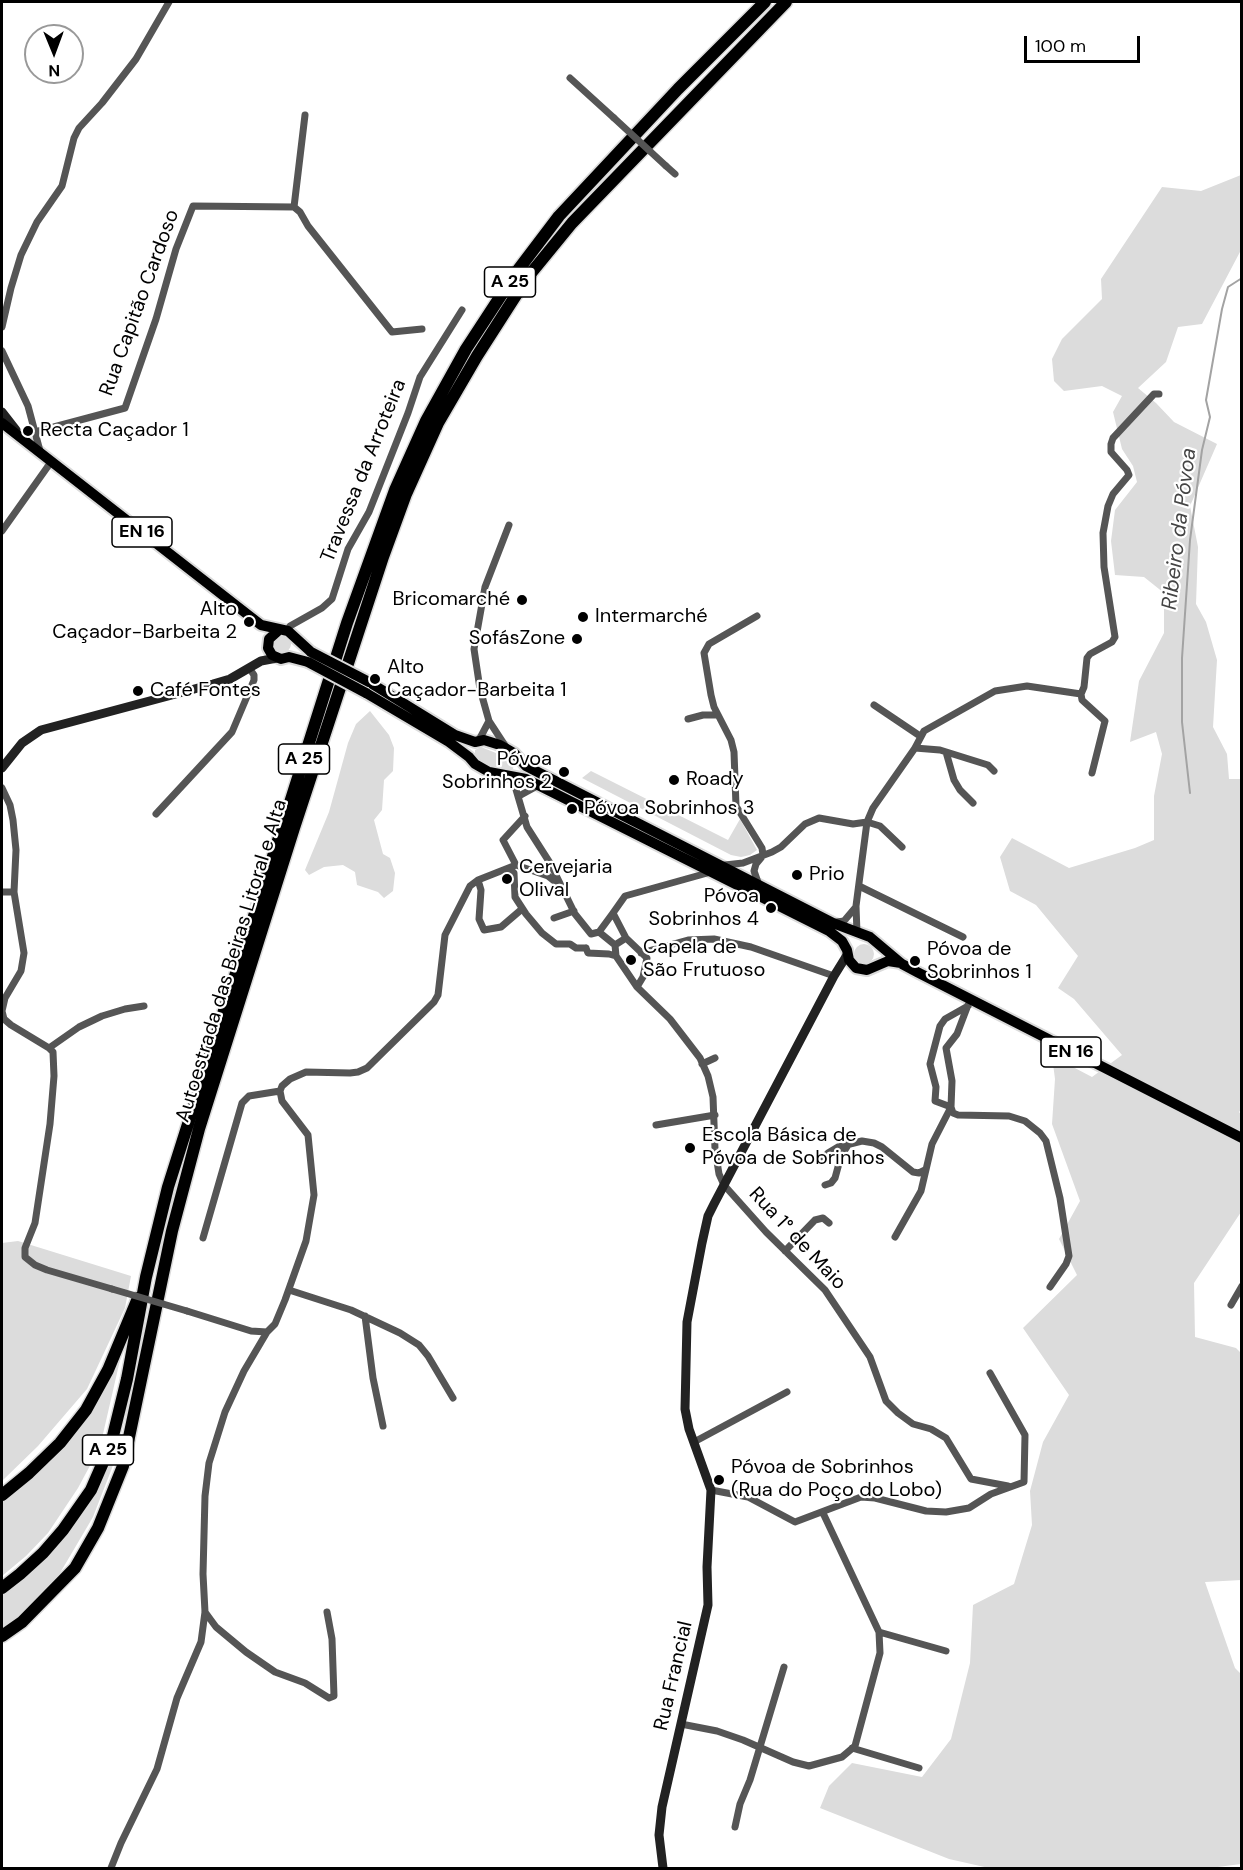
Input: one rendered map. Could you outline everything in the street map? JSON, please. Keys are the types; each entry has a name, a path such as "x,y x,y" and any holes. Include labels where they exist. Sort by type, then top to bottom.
{"highway":[{"name":"Autoestrada das Beiras Litoral e Alta","path":"2,1588 43,1553 63,1530 91,1490 111,1444 127,1379 146,1277 168,1187 347,623 395,490 426,421 466,349 515,274 559,216 678,89 765,2"},
{"name":"Autoestrada das Beiras Litoral e Alta","path":"2,1636 22,1622 75,1568 98,1528 123,1466 172,1231 199,1129 383,557 406,494 438,423 477,356 527,278 572,223 786,2"},
{"path":"2,1495 30,1473 60,1443 86,1410 108,1370 146,1277"}],"main road":[{"name":"EN 16","path":"2,423 261,625 287,633 310,657 455,735 500,745 514,753 526,766 833,923 875,940 902,964 969,1003 1242,1138"},
{"name":"EN 16","path":"261,625 268,641 269,651 277,658 310,657"},
{"path":"268,641 287,633 296,647 289,657"},
{"name":"EN 16","path":"367,688 449,742 475,764 489,772 505,777 513,776 539,785 829,931 842,941 849,960 856,968"},
{"path":"469,757 470,748 477,741"},
{"path":"513,776 520,768 520,760"},
{"path":"847,952 853,940 860,935"},
{"path":"876,965 881,955 878,945"},
{"path":"856,968 867,970 888,961 902,964"}],"street":[{"path":"2,327 21,255 37,222 62,186 74,138 79,128 112,91 136,59 169,2"},
{"path":"570,78 675,174"},
{"path":"305,115 294,207 392,332 422,329"},
{"name":"Rua Capitão Cardoso","path":"34,432 125,408 156,319 176,249 193,206 294,207"},
{"name":"Travessa da Arroteira","path":"287,633 290,626 322,608 332,599 348,549 369,512 420,377 462,310"},
{"path":"2,351 23,395 41,453"},
{"path":"1092,773 1105,721 1082,700 1081,694 1084,687 1087,658 1112,642 1115,637 1104,567 1103,533 1111,500 1129,475 1111,452 1111,444 1113,438 1154,394 1159,394"},
{"path":"2,412 23,440"},
{"path":"2,531 51,462"},
{"path":"507,749 489,721 480,689 474,650 484,587 509,525"},
{"path":"757,616 709,644 704,653 708,685 734,752 736,806 762,848 763,855 756,864 754,872 759,885"},
{"path":"252,666 262,655 268,641"},
{"path":"2,768 22,743 41,730 230,679 267,659 277,658"},
{"path":"156,814 232,732 254,681 252,666"},
{"path":"860,935 856,906 867,822 873,808 915,748 924,730 995,691 1027,686 1081,694"},
{"path":"874,705 920,736"},
{"path":"688,719 703,715 718,715"},
{"path":"477,741 489,721"},
{"path":"915,748 946,752 988,765 994,771"},
{"path":"946,752 954,780 973,803"},
{"path":"513,776 527,827 550,863 574,911 595,933 615,945"},
{"path":"519,796 539,785"},
{"path":"2,788 10,805 14,830 16,850 14,892 24,953 21,971 5,998 2,1011 4,1019 11,1025 53,1052 54,1076 50,1124 35,1223 25,1248 25,1257 35,1265 47,1270 251,1331 267,1332"},
{"path":"525,816 503,840 513,867 514,893 522,909 550,940 556,944 570,944 576,948 586,948"},
{"path":"722,865 743,863 781,847 812,820 819,818 852,824 867,822 880,826 902,848"},
{"path":"682,879 687,872 687,860"},
{"path":"203,1238 242,1103 249,1096 280,1091 290,1079 306,1072 350,1074 367,1068 434,1002 438,995 446,935 462,900 476,881 513,867 548,876 560,885"},
{"path":"586,948 595,933 625,896 711,872"},
{"path":"476,881 481,890 479,920 484,930 501,927 522,909"},
{"path":"859,886 963,937"},
{"path":"2,892 14,892"},
{"path":"833,923 844,921 852,914 856,906"},
{"path":"554,918 574,911"},
{"path":"613,913 626,938 647,958 643,977 637,987"},
{"path":"615,945 626,938"},
{"path":"641,953 688,940 714,939 751,947 834,976"},
{"path":"615,945 616,956 637,987 670,1019 708,1076 715,1115 715,1149 720,1186 717,1198"},
{"path":"586,948 588,953 616,956"},
{"path":"847,952 708,1216 687,1322 685,1409 711,1490 748,1497 795,1522 861,1497 926,1510 946,1512 969,1508 991,1494 1024,1482 1025,1436 990,1373"},
{"path":"834,976 844,967 856,968"},
{"path":"969,1003 957,1034 946,1048 952,1081 951,1107 953,1113 958,1115 1009,1116 1025,1120 1040,1132 1046,1141 1060,1198 1069,1256 1050,1287"},
{"path":"951,1107 935,1101 936,1087 930,1064 940,1026 945,1019 969,1003"},
{"path":"49,1048 79,1027 102,1016 144,1006"},
{"path":"702,1064 715,1058"},
{"path":"111,1869 157,1769 177,1698 201,1642 205,1612 204,1506 209,1463 225,1412 244,1371 267,1332 275,1324 306,1241 314,1195 308,1135 282,1101 280,1091"},
{"path":"895,1237 921,1191 932,1144 951,1107"},
{"path":"656,1125 715,1115"},
{"path":"821,1162 828,1153 838,1147 862,1141 874,1143 913,1172 919,1173 925,1170"},
{"path":"825,1185 831,1183 835,1178 844,1148 850,1143"},
{"path":"718,1174 726,1177 729,1175"},
{"name":"Rua 1° de Maio","path":"718,1174 724,1185 825,1290 870,1356 886,1401 914,1424 931,1429 946,1438 971,1479 1008,1486"},
{"path":"785,1251 815,1220 823,1218 829,1223"},
{"path":"1231,1305 1242,1286"},
{"path":"289,1290 351,1310 400,1333 418,1345 428,1356 453,1398"},
{"path":"365,1317 373,1378 383,1425"},
{"path":"694,1442 788,1392"},
{"name":"Rua Francial","path":"663,1869 659,1836 662,1807 708,1605 707,1567 711,1490"},
{"path":"681,1724 717,1731 793,1762 810,1766 842,1757 855,1746 880,1653 879,1632 823,1513"},
{"path":"205,1612 216,1627 246,1652 275,1672 304,1683 328,1698 334,1696 332,1639 327,1612"},
{"path":"879,1632 946,1650"},
{"path":"735,1827 740,1804 750,1780 784,1667"},
{"path":"852,1748 919,1768"}],"shaded area":[{"path":"1241,175 1241,250 1202,324 1178,327 1166,362 1138,388 1174,422 1217,444 1190,506 1198,547 1196,604 1206,622 1217,660 1213,727 1227,754 1229,779 1241,779 1242,1108 1239,1112 1242,1116 1241,1212 1194,1283 1195,1337 1236,1348 1241,1353 1241,1580 1205,1582 1235,1668 1241,1674 1241,1864 1210,1868 989,1868 949,1859 820,1808 829,1786 852,1763 922,1777 951,1739 970,1663 973,1605 1014,1584 1032,1525 1030,1491 1043,1442 1069,1395 1023,1328 1077,1275 1059,1239 1080,1201 1052,1124 1055,1079 1052,1056 1092,1077 1122,1055 1074,999 1058,988 1078,956 1036,905 1010,891 1000,857 1012,838 1069,868 1154,840 1154,796 1162,754 1156,732 1130,742 1139,681 1164,633 1164,593 1144,577 1115,575 1111,541 1115,510 1137,482 1133,466 1122,449 1113,412 1122,396 1102,386 1064,391 1054,381 1052,359 1062,339 1102,299 1101,279 1162,187 1201,191"},
{"path":"278,635 286,635 291,640 289,651 278,653 273,648 273,640"},
{"path":"370,711 389,735 394,748 393,771 384,780 382,810 374,820 383,854 390,858 395,873 393,891 384,898 378,892 357,885 355,872 343,865 324,867 309,875 305,870 329,812 348,743 356,724"},
{"path":"481,747 511,759 514,763 513,769 506,771 477,758 475,750"},
{"path":"591,771 728,840 740,819 757,850 741,857 731,855 582,778"},
{"path":"864,944 871,947 874,954 871,961 864,964 857,961 854,954 857,947"},
{"path":"18,1241 131,1276 125,1308 87,1389 38,1446 2,1481 2,1243"},
{"path":"123,1347 100,1447 78,1488 48,1533 2,1576 2,1501 21,1487 69,1442 88,1415"},
{"path":"122,1433 112,1468 93,1517 60,1573 22,1616 2,1630 2,1596 45,1558 85,1509"}],"waterway":[{"name":"Ribeiro da Póvoa","path":"1190,793 1182,722 1182,658 1190,540 1202,450 1210,417 1206,400 1222,309 1228,287 1242,278"}],"place":[{"name":"Recta Caçador 1","path":"28,431"},
{"name":"Bricomarché","path":"522,600"},
{"name":"Intermarché","path":"583,617"},
{"name":"Alto Caçador-Barbeita 2","path":"249,622"},
{"name":"SofásZone","path":"577,639"},
{"name":"Alto Caçador-Barbeita 1","path":"375,679"},
{"name":"Café Fontes","path":"138,691"},
{"name":"Póvoa Sobrinhos 2","path":"564,772"},
{"name":"Roady","path":"674,780"},
{"name":"Póvoa Sobrinhos 3","path":"572,809"},
{"name":"Prio","path":"797,875"},
{"name":"Cervejaria Olival","path":"507,879"},
{"name":"Póvoa Sobrinhos 4","path":"771,908"},
{"name":"Capela de São Frutuoso","path":"631,960"},
{"name":"Póvoa de Sobrinhos 1","path":"915,961"},
{"name":"Escola Básica de Póvoa de Sobrinhos","path":"690,1148"},
{"name":"Póvoa de Sobrinhos (Rua do Poço do Lobo)","path":"719,1480"}]}
